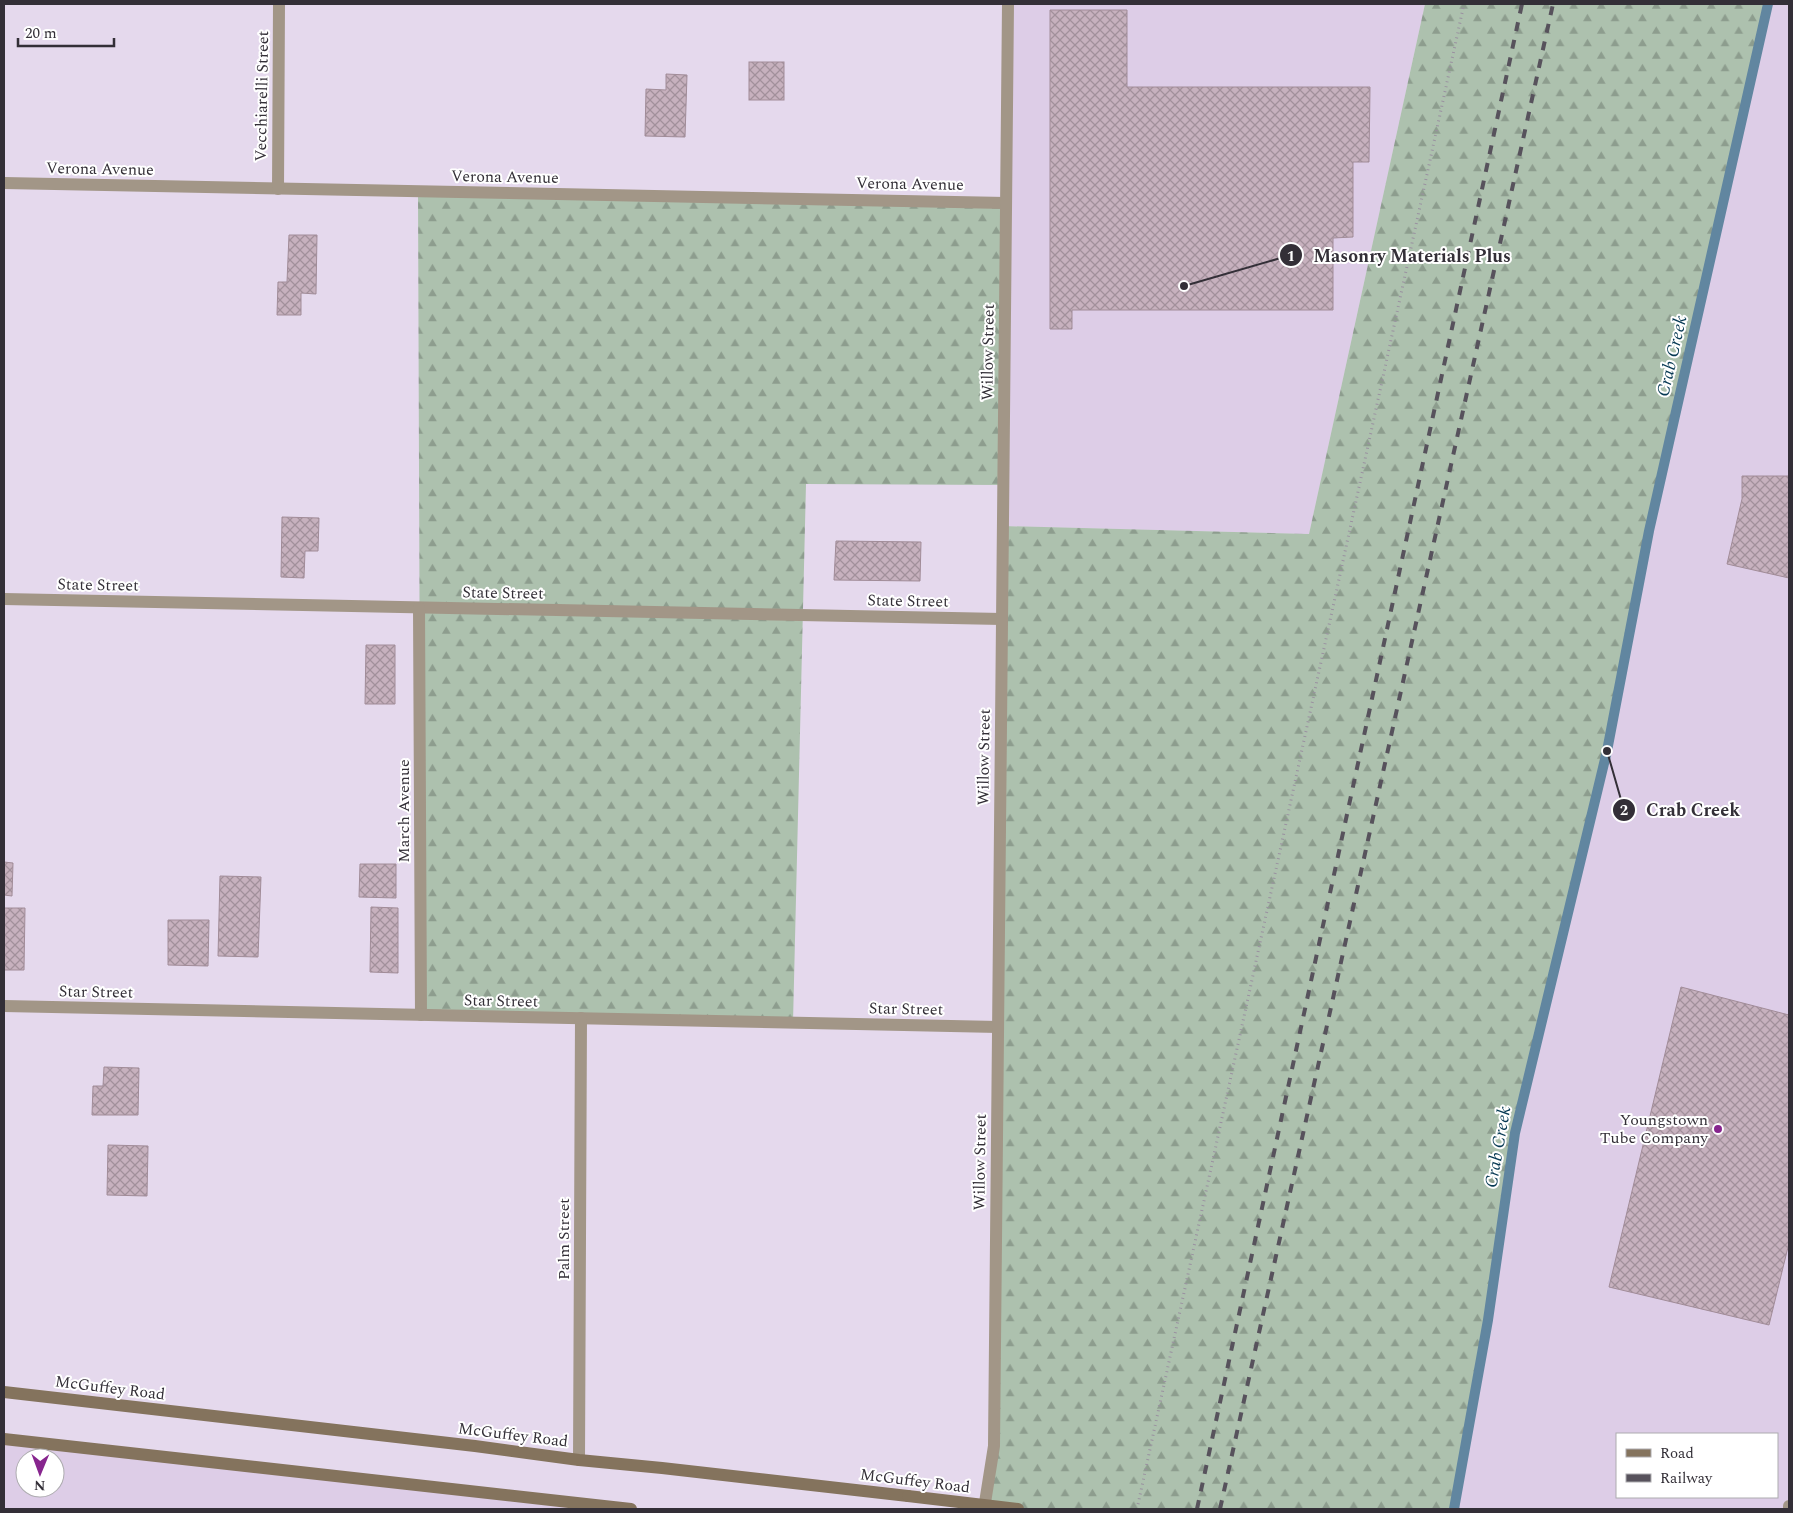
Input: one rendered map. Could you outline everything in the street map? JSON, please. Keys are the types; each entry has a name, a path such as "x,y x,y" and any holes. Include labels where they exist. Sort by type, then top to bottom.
{"main road":[{"name":"McGuffey Road","path":"4,1392 579,1460 1018,1509"},
{"path":"4,1439 575,1506 631,1509"}],"street":[{"name":"Vecchiarelli Street","path":"278,189 280,4"},
{"name":"Willow Street","path":"984,1509 994,1446 1008,4"},
{"name":"Verona Avenue","path":"4,183 1006,203"},
{"name":"State Street","path":"4,600 1002,620"},
{"name":"March Avenue","path":"419,608 421,1015"},
{"name":"Star Street","path":"4,1006 998,1027"},
{"name":"Palm Street","path":"579,1460 581,1018"}],"path":[{"path":"1137,1509 1464,4"}],"shaded area":[{"path":"1008,4 1425,4 1309,534 1003,526"},
{"path":"1768,4 1789,4 1789,1509 1454,1509 1488,1320 1515,1133 1607,751 1649,531"},
{"path":"4,1439 631,1509 4,1509"}],"green space":[{"path":"1425,4 1768,4 1649,531 1607,751 1515,1133 1454,1509 984,1509 994,1446 1003,526 1309,534"},
{"path":"418,191 1006,203 1003,485 806,484 793,1023 421,1015"}],"building":[{"path":"1050,10 1127,10 1127,87 1370,87 1369,162 1353,162 1353,237 1333,238 1333,310 1072,310 1072,329 1050,329"},
{"path":"749,62 784,62 784,100 749,100"},
{"path":"666,74 687,75 685,137 645,136 646,89 666,90"},
{"path":"289,235 317,235 316,294 301,293 301,315 277,315 278,282 287,282"},
{"path":"1742,476 1789,476 1789,578 1727,564 1742,499"},
{"path":"282,517 319,518 318,551 305,551 304,578 281,577"},
{"path":"836,541 921,542 920,581 834,580"},
{"path":"366,645 395,645 395,704 365,704"},
{"path":"4,862 13,863 12,896 4,895"},
{"path":"360,864 396,864 396,898 359,897"},
{"path":"220,876 261,877 258,957 218,956"},
{"path":"371,907 398,908 398,973 370,972"},
{"path":"4,908 25,908 24,970 4,970"},
{"path":"168,920 209,920 208,966 168,965"},
{"name":"Youngstown Tube Company","path":"1681,987 1789,1015 1789,1243 1769,1325 1609,1287"},
{"path":"104,1067 139,1068 138,1115 92,1115 93,1086 103,1086"},
{"path":"108,1145 148,1146 147,1196 107,1195"}],"waterway":[{"name":"Crab Creek","path":"1454,1509 1488,1320 1515,1133 1607,751 1649,531 1768,4"}],"railway":[{"path":"1197,1509 1522,4"},
{"path":"1220,1509 1553,4"}],"place":[{"name":"Masonry Materials Plus","path":"1184,286"},
{"name":"Crab Creek","path":"1607,751"},
{"name":"Youngstown Tube Company","path":"1718,1129"}]}
